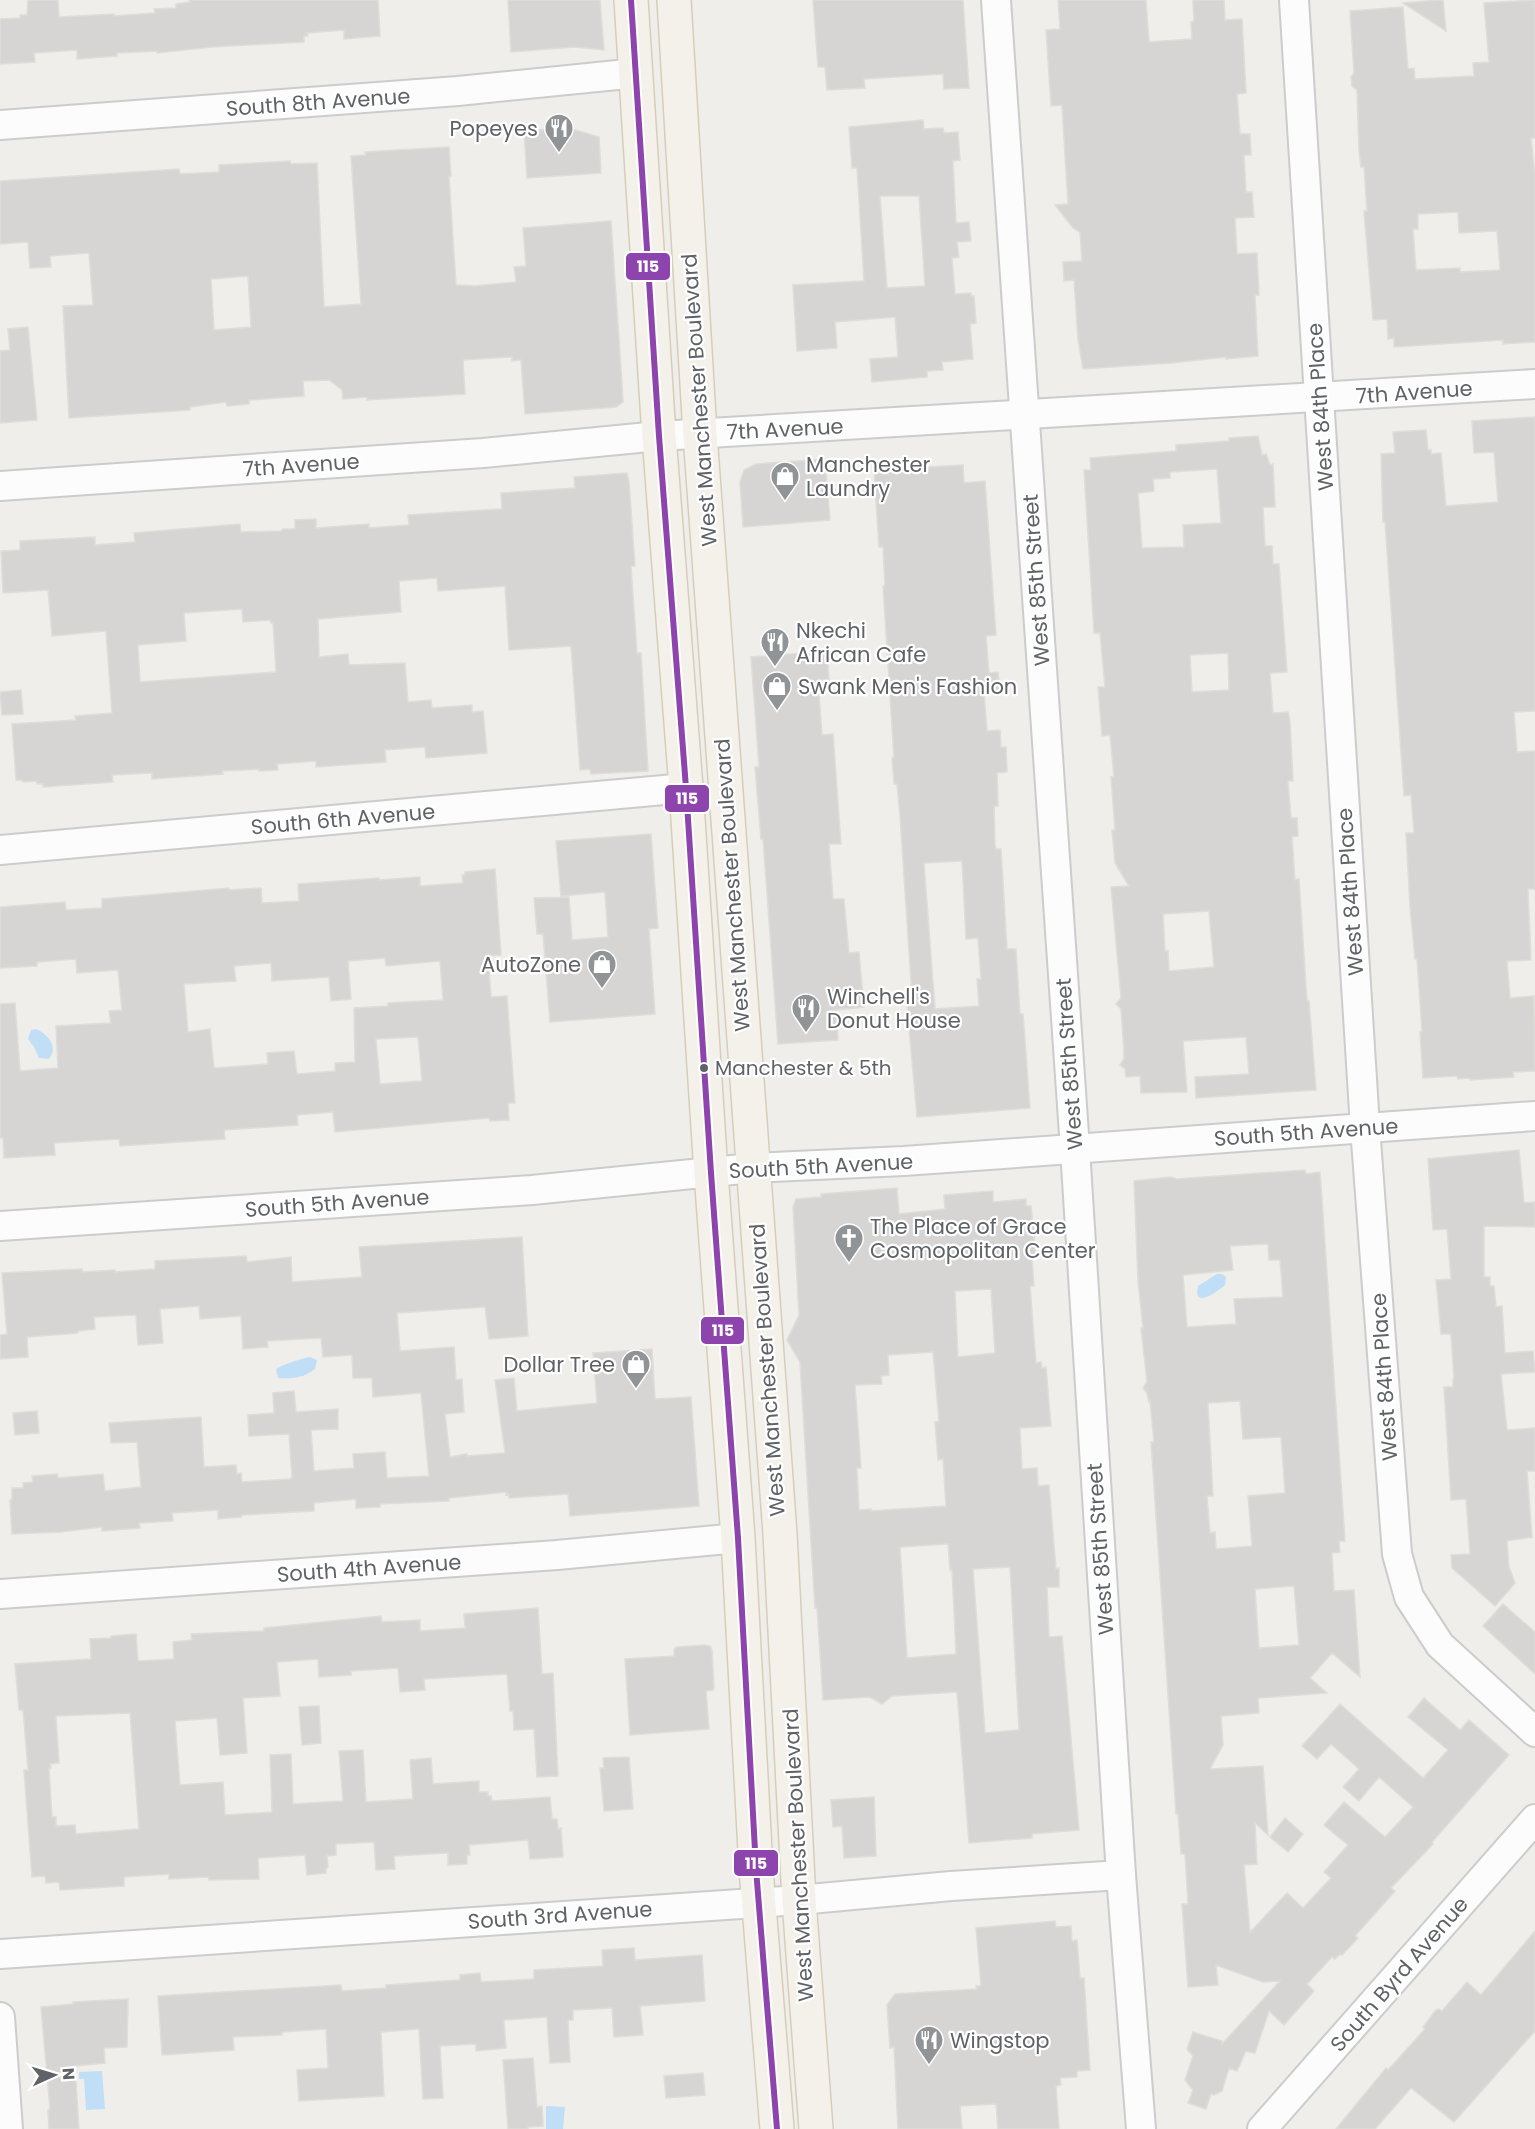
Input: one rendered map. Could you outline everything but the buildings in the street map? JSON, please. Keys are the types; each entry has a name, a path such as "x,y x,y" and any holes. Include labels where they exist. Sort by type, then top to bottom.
{"main road":[{"name":"West Manchester Boulevard","path":"631,0 659,436 738,1538 759,1902 777,2129"},
{"name":"West Manchester Boulevard","path":"674,0 700,434 780,1534 800,1900 816,2129"}],"street":[{"name":"West 85th Street","path":"996,0 1075,1149 1121,1875 1140,2129"},
{"name":"West 84th Place","path":"1294,0 1365,1127 1397,1554 1409,1597 1440,1646 1535,1732"},
{"name":"South 8th Avenue","path":"0,125 458,91 636,73"},
{"name":"7th Avenue","path":"0,486 471,454 659,436 1535,384"},
{"name":"South 6th Avenue","path":"0,850 686,788"},
{"name":"South 5th Avenue","path":"0,1226 520,1191 752,1168 904,1161 1535,1116"},
{"name":"South 4th Avenue","path":"0,1594 557,1555 738,1538"},
{"name":"South Byrd Avenue","path":"1262,2129 1535,1819"},
{"name":"South 3rd Avenue","path":"0,1954 800,1900 951,1886 1121,1875"},
{"path":"0,2017 8,2129"}],"water":[{"path":"36,1029 51,1041 53,1050 49,1059 39,1058 28,1039 31,1030"},
{"path":"1217,1274 1226,1277 1225,1285 1207,1297 1199,1297 1198,1286"},
{"path":"310,1357 317,1360 315,1369 311,1372 297,1377 278,1378 276,1369"},
{"path":"102,2071 105,2109 86,2110 84,2079 79,2079 79,2072"},
{"path":"546,2106 565,2107 563,2129 546,2129"}],"transit line":[{"name":"115","path":"631,0 659,436 738,1538 756,1869 777,2129"}],"place":[{"name":"Popeyes","path":"559,154"},
{"name":"Manchester Laundry","path":"785,502"},
{"name":"Nkechi African Cafe","path":"775,668"},
{"name":"Swank Men's Fashion","path":"777,712"},
{"name":"AutoZone","path":"602,990"},
{"name":"Winchell's Donut House","path":"806,1034"},
{"name":"Manchester & 5th","path":"704,1068"},
{"name":"The Place of Grace Cosmopolitan Center","path":"849,1264"},
{"name":"Dollar Tree","path":"636,1390"},
{"name":"Wingstop","path":"929,2066"}]}
